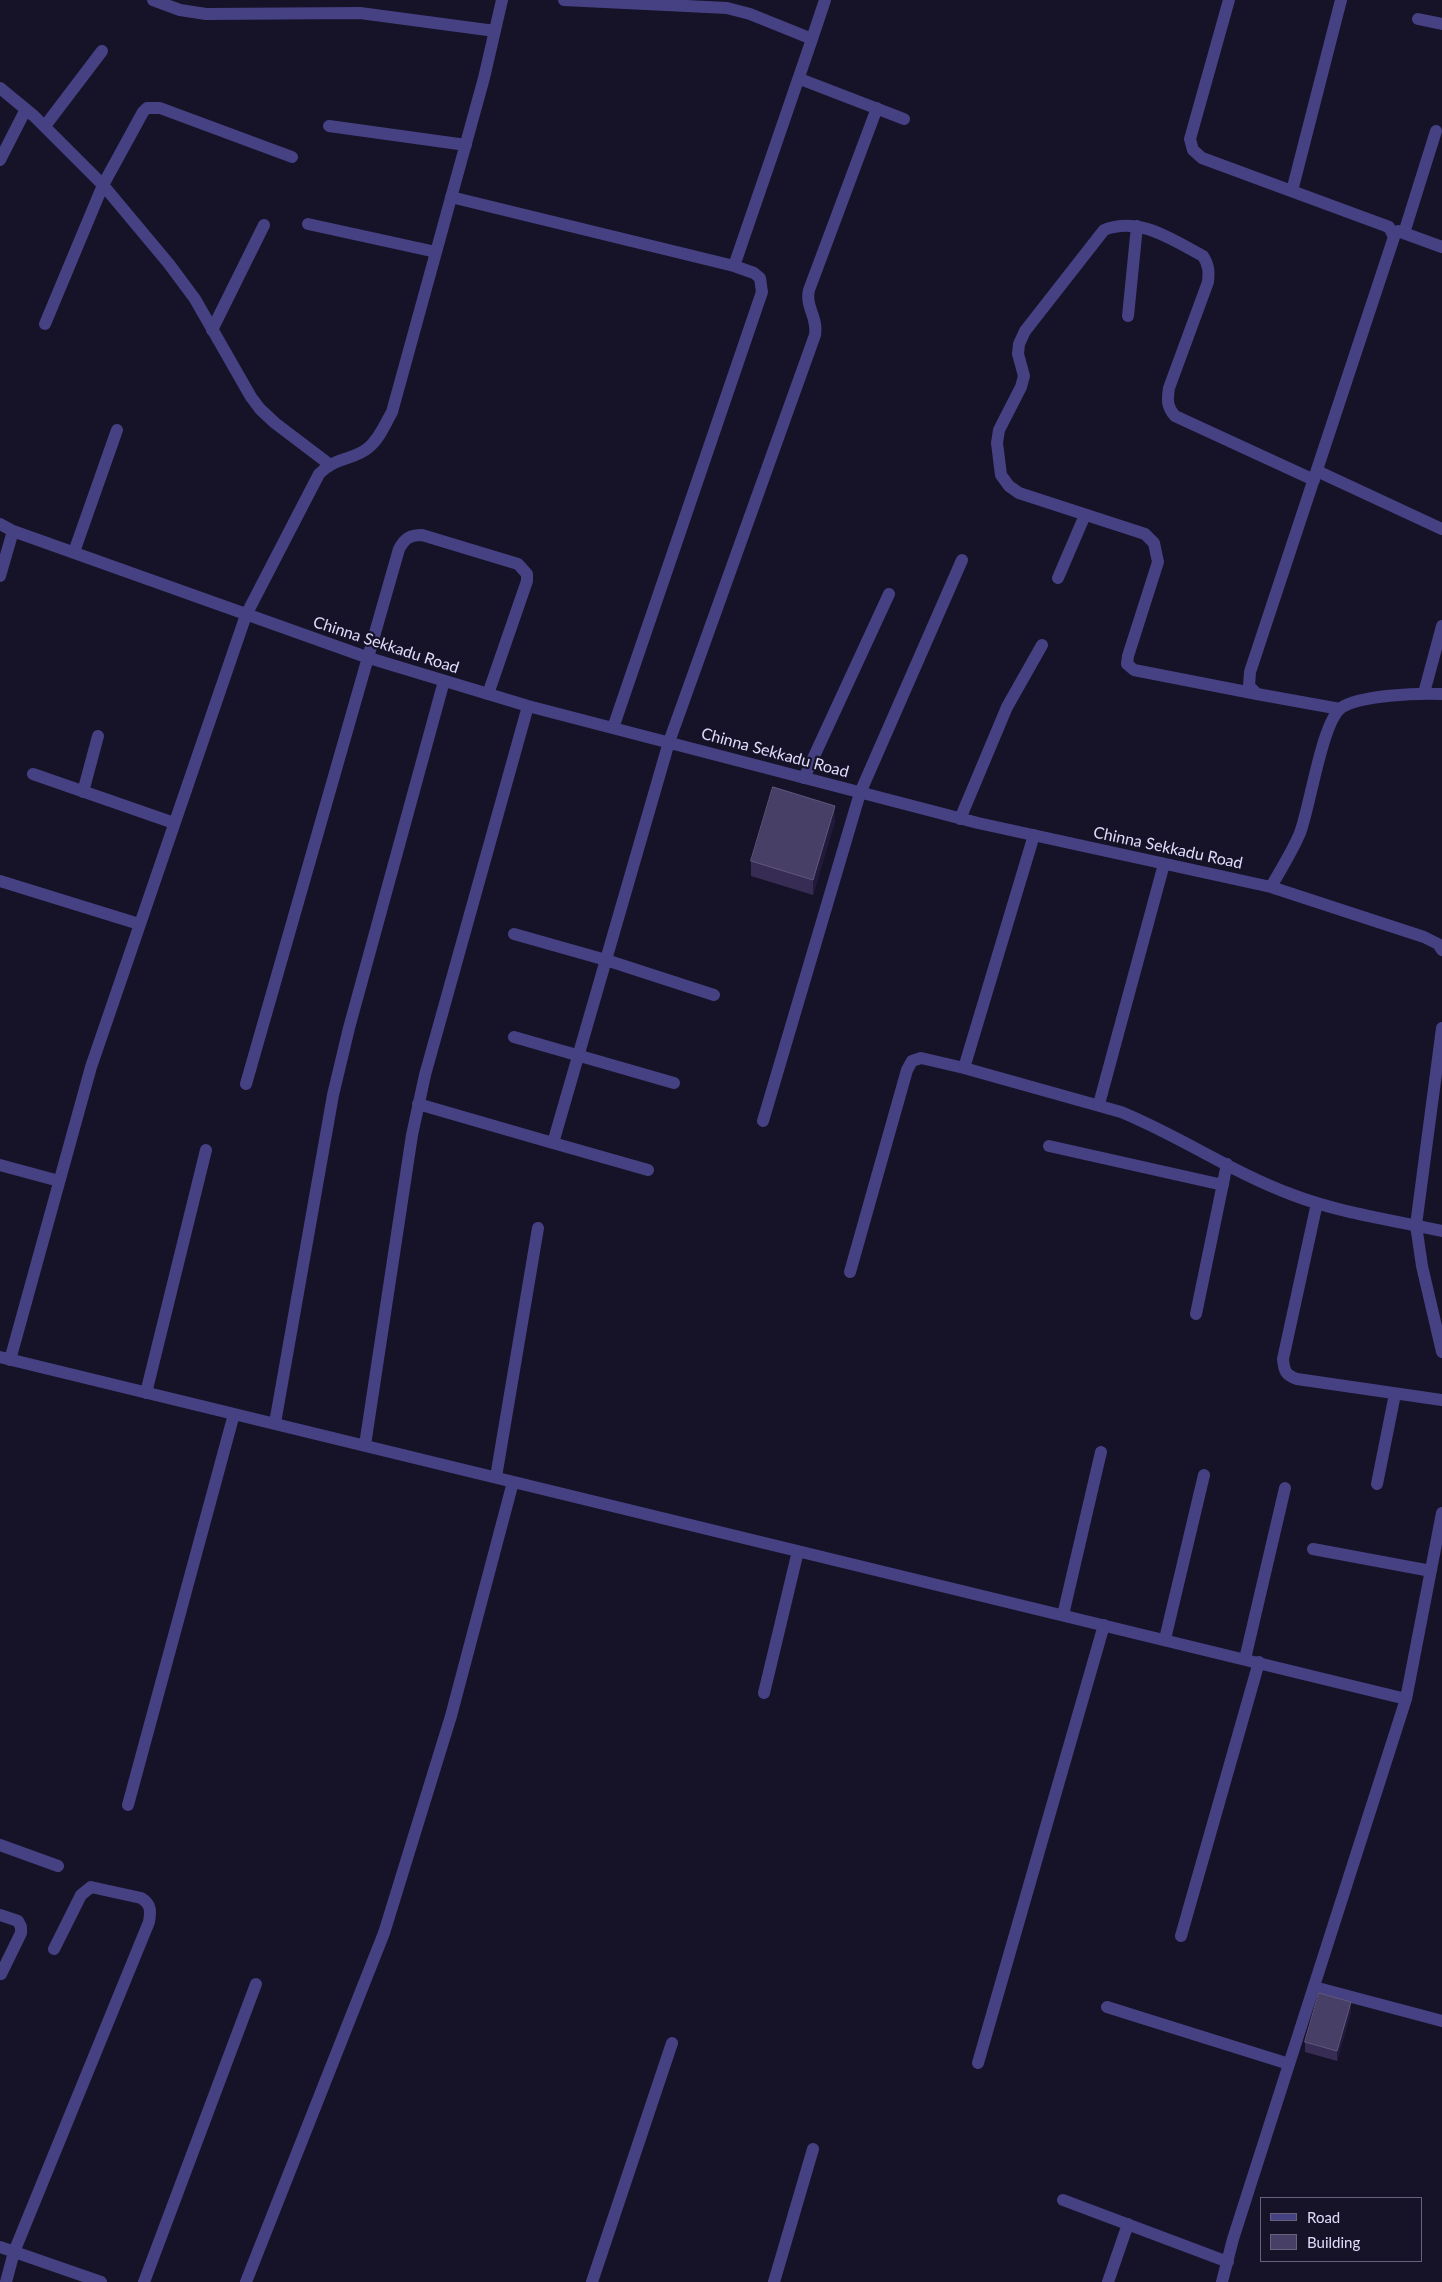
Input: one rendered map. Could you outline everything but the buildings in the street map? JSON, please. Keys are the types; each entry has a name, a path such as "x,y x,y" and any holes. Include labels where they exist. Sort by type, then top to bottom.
{"street":[{"path":"153,0 180,10 206,14 360,13 495,31"},
{"path":"502,0 466,145 392,412 381,433 367,449 329,464 319,474 246,615 91,1067 59,1181 5,1358 1406,1699"},
{"path":"564,0 727,8 750,14 812,39"},
{"path":"734,266 800,79 825,0"},
{"path":"1229,0 1190,139 1193,150 1202,158 1442,247"},
{"path":"1292,191 1341,0"},
{"path":"1418,18 1442,24"},
{"path":"45,126 102,51"},
{"path":"800,79 904,118"},
{"path":"0,88 45,126 103,185 181,279 260,409 329,464"},
{"path":"45,324 103,185 143,112 154,107 292,157"},
{"path":"553,1143 669,742 815,334 816,322 807,305 809,290 877,108"},
{"path":"0,160 26,109"},
{"path":"329,126 466,145"},
{"path":"1404,233 1436,131"},
{"path":"451,197 734,266 754,273 760,278 762,292 613,728"},
{"path":"308,224 436,252"},
{"path":"212,330 264,225"},
{"path":"1340,709 1143,673 1134,670 1127,664 1158,562 1158,553 1154,543 1145,534 1019,493 1008,486 1001,475 997,443 999,430 1021,387 1024,376 1018,354 1024,331 1104,230 1125,226 1138,226 1152,230 1202,256 1207,263 1209,272 1208,282 1169,388 1167,400 1170,410 1175,416 1442,529"},
{"path":"1128,316 1138,226"},
{"path":"1257,694 1248,686 1250,672 1394,243 1394,237 1389,227"},
{"path":"74,552 117,430"},
{"path":"1058,578 1085,515"},
{"name":"Chinna Sekkadu Road","path":"0,524 13,531 368,658 528,706 960,819 1270,887 1424,937 1441,945"},
{"path":"0,576 13,531"},
{"path":"246,1084 399,549 403,541 412,535 422,535 518,564 527,574 488,694"},
{"path":"763,1121 860,793 962,560"},
{"path":"804,778 889,594"},
{"path":"1424,693 1442,626"},
{"path":"960,819 1007,707 1042,645"},
{"path":"275,1424 333,1095 349,1028 444,681"},
{"path":"1270,887 1300,832 1326,738 1332,721 1340,709 1353,702 1424,693 1442,694"},
{"path":"365,1445 418,1104 528,706"},
{"path":"83,792 98,736"},
{"path":"33,774 174,823"},
{"path":"964,1068 1034,836"},
{"path":"1099,1104 1164,864"},
{"path":"0,881 139,924"},
{"path":"514,934 606,960 714,995"},
{"path":"1442,1028 1416,1225 1422,1266 1442,1352"},
{"path":"514,1037 674,1083"},
{"path":"850,1272 907,1070 912,1061 921,1058 1099,1104 1144,1121 1267,1185 1317,1203 1442,1231"},
{"path":"418,1104 648,1170"},
{"path":"1049,1146 1223,1185"},
{"path":"146,1393 206,1150"},
{"path":"1196,1314 1227,1164"},
{"path":"0,1165 59,1181"},
{"path":"1317,1203 1283,1358 1284,1371 1289,1377 1296,1380 1442,1400"},
{"path":"496,1477 538,1228"},
{"path":"1377,1484 1395,1394"},
{"path":"128,1805 234,1414"},
{"path":"1063,1616 1101,1452"},
{"path":"1165,1639 1204,1475"},
{"path":"246,2282 384,1933 451,1716 513,1482"},
{"path":"1245,1659 1285,1488"},
{"path":"1222,2282 1289,2064 1406,1699 1442,1513"},
{"path":"1313,1549 1431,1571"},
{"path":"764,1693 798,1551"},
{"path":"978,2063 1104,1625"},
{"path":"1181,1936 1259,1662"},
{"path":"0,1845 58,1866"},
{"path":"6,2282 14,2252 149,1922 150,1907 147,1901 141,1898 91,1887 81,1896 54,1949"},
{"path":"0,1915 18,1921 21,1927 20,1933 0,1974"},
{"path":"144,2282 256,1984"},
{"path":"1314,1987 1442,2021"},
{"path":"1107,2007 1289,2064"},
{"path":"592,2282 672,2043"},
{"path":"774,2282 813,2149"},
{"path":"1063,2200 1228,2262"},
{"path":"1108,2282 1128,2224"},
{"path":"0,2247 102,2282"}]}
